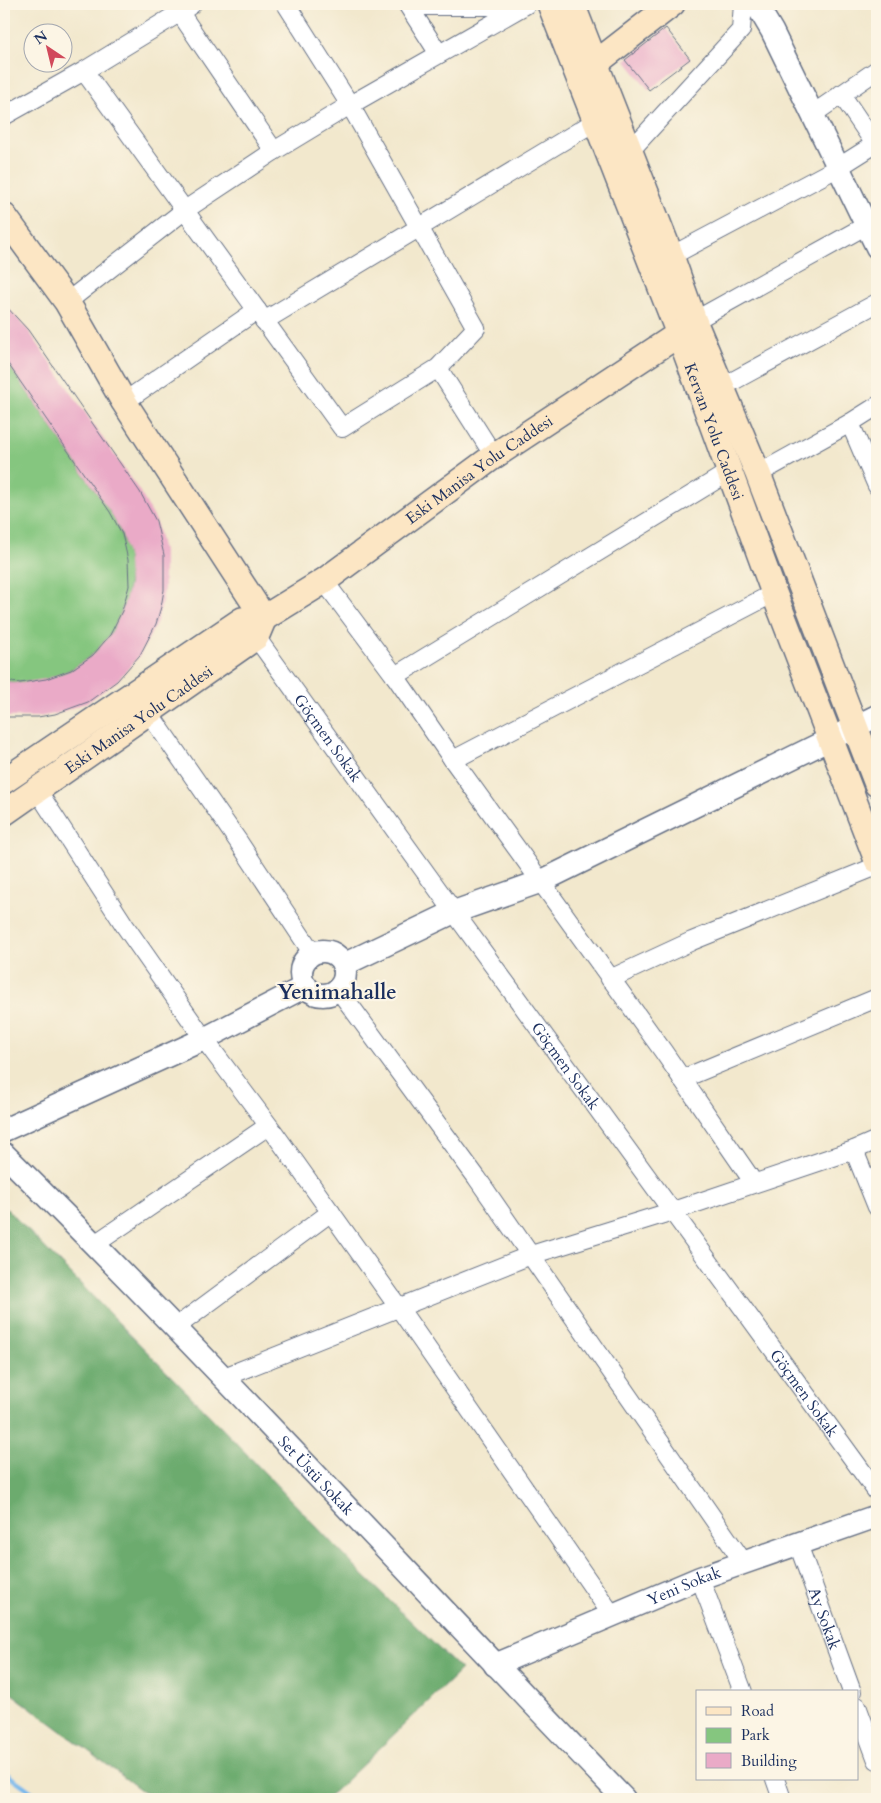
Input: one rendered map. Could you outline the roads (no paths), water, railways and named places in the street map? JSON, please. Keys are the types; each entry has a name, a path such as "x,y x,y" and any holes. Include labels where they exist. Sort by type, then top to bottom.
{"main road":[{"name":"Kervan Yolu Caddesi","path":"550,4 587,68 630,151 671,256 686,327 730,472 774,594 877,860"},
{"name":"Kervan Yolu Caddesi","path":"572,4 587,68 596,121 686,327 722,388 866,722 877,784"},
{"path":"587,68 672,4"},
{"path":"4,216 67,302 124,402 260,627"},
{"name":"Eski Manisa Yolu Caddesi","path":"4,813 149,712 260,627 494,456 686,327"},
{"name":"Eski Manisa Yolu Caddesi","path":"4,781 242,620 260,627"}],"street":[{"path":"84,71 342,428 438,368 476,328 350,105 286,4"},
{"path":"630,151 741,30 743,4"},
{"path":"756,4 772,31 877,246"},
{"path":"408,5 440,54"},
{"path":"408,5 525,5"},
{"path":"67,302 185,210 274,151 350,105 525,5"},
{"path":"4,116 84,71 182,7 274,151"},
{"path":"813,114 877,70"},
{"path":"671,256 838,167 877,144 841,94"},
{"path":"124,402 260,315 420,227 596,121"},
{"path":"686,327 867,225"},
{"path":"722,388 877,302"},
{"path":"438,368 494,456"},
{"path":"758,474 877,406"},
{"path":"850,423 877,486"},
{"path":"396,676 730,472"},
{"path":"324,581 396,676 453,760 542,880 754,1183"},
{"path":"453,760 774,594"},
{"name":"Göçmen Sokak","path":"260,627 454,912 877,1492"},
{"path":"149,712 313,954"},
{"path":"344,965 454,912 542,880 866,722"},
{"path":"37,790 125,926 204,1039 399,1308 612,1615"},
{"path":"610,979 692,941 877,866"},
{"path":"327,951 334,954 344,965 344,978 338,989 332,993 315,994 306,986 302,978 302,968 306,960 313,954 327,951"},
{"path":"4,1130 204,1039 306,986"},
{"path":"338,989 477,1178 744,1563"},
{"path":"682,1079 877,998"},
{"path":"95,1244 268,1126"},
{"path":"224,1377 531,1255 673,1211 854,1150 877,1140"},
{"path":"854,1150 877,1206"},
{"name":"Set Üstü Sokak","path":"4,1154 176,1327 624,1799"},
{"path":"176,1327 331,1212"},
{"name":"Yeni Sokak","path":"495,1664 700,1578 877,1516"},
{"name":"Ay Sokak","path":"798,1544 851,1690"},
{"path":"700,1578 742,1690"},
{"path":"858,1709 877,1760"},
{"path":"775,1780 782,1799"}],"waterway":[{"path":"4,1772 42,1799"}],"district":[{"name":"Yenimahalle","path":"337,992"}]}
